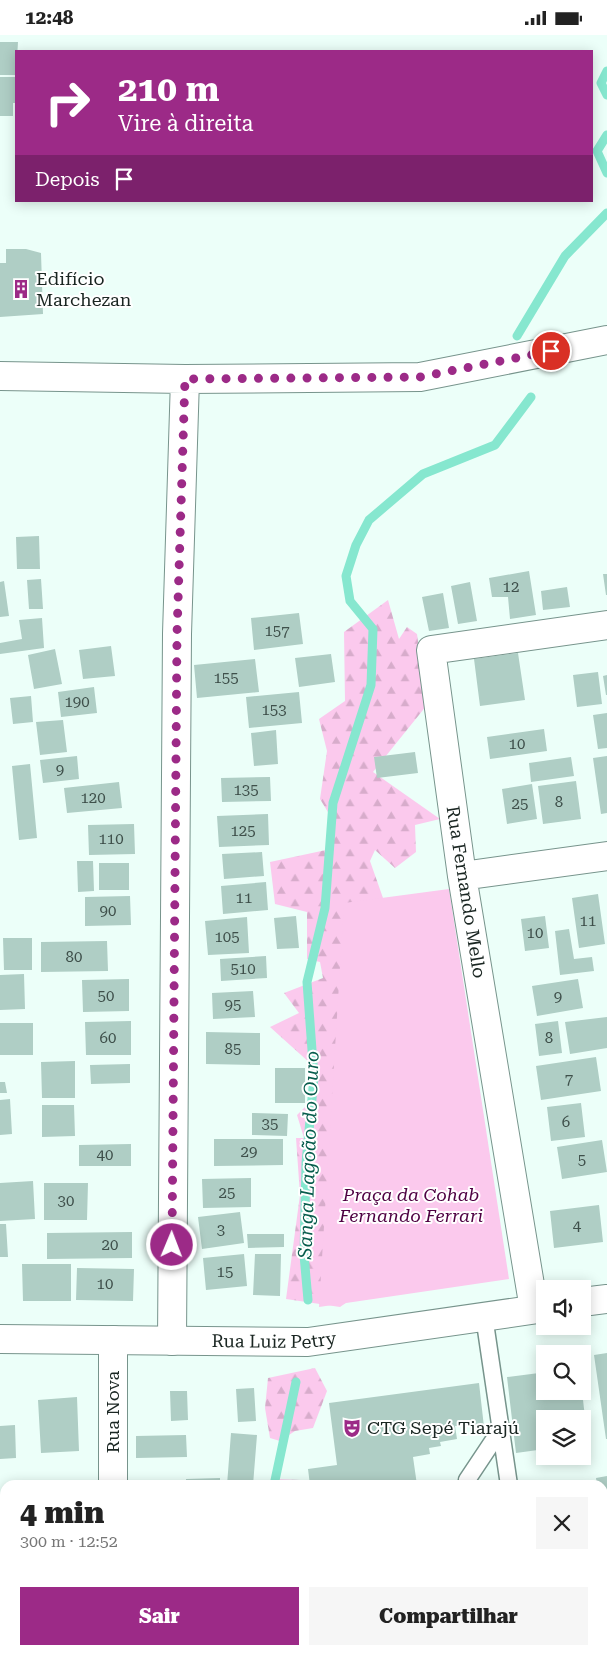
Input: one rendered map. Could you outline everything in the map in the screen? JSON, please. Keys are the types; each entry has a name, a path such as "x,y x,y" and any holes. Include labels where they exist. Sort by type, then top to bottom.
{"street":[{"path":"0,376 185,379 420,377 607,340"},
{"path":"172,1341 177,634 185,379"},
{"name":"Rua Fernando Mello","path":"536,1291 462,876 431,650 607,625"},
{"path":"462,876 607,857"},
{"path":"591,1301 607,1299"},
{"name":"Rua Luiz Petry","path":"0,1339 308,1342 536,1308"},
{"name":"Rua Nova","path":"112,1340 113,1480"}],"lane":[{"path":"484,1316 499,1432 508,1480"},
{"path":"467,1480 499,1432"}],"green space":[{"path":"388,600 399,639 407,627 417,634 427,705 373,772 440,819 415,825 416,852 395,868 375,850 370,861 383,898 359,1294 340,1307 286,1299 300,1195 296,1138 304,1138 297,1115 312,1100 311,1064 270,1027 299,1013 284,993 323,978 320,962 307,959 307,912 275,904 270,862 326,850 334,822 320,799 327,751 319,719 345,701 344,632"},
{"name":"Praça da Cohab Fernando Ferrari","path":"449,889 509,1279 319,1307 344,903"},
{"path":"315,1368 327,1391 313,1428 295,1431 280,1441 270,1438 265,1408 268,1378"}],"building":[{"path":"0,42 18,42 18,50 15,50 15,75 0,75"},
{"path":"0,77 15,77 13,116 0,116"},
{"name":"Edifício Marchezan","path":"6,249 26,249 41,253 43,314 0,317 0,263 6,263"},
{"path":"39,536 40,569 17,569 16,537"},
{"path":"529,571 536,615 510,619 508,597 492,597 489,578"},
{"path":"603,574 607,574 607,595 606,595"},
{"path":"41,579 43,609 29,609 27,580"},
{"path":"4,581 9,616 0,617 0,582"},
{"path":"470,582 477,621 458,624 451,586"},
{"path":"567,587 570,607 543,610 541,591"},
{"path":"443,593 449,628 429,631 422,597"},
{"path":"299,613 303,644 254,650 251,618"},
{"path":"42,618 44,648 0,654 0,643 22,639 19,620"},
{"path":"111,646 115,676 83,679 79,650"},
{"path":"55,649 62,684 34,689 28,655"},
{"path":"518,653 525,700 480,706 474,659"},
{"path":"331,654 335,682 299,687 295,658"},
{"path":"255,659 259,692 197,698 194,665"},
{"path":"598,672 602,704 577,707 573,675"},
{"path":"607,675 607,695 606,695 603,676"},
{"path":"94,687 97,713 61,717 58,692"},
{"path":"299,692 302,723 249,728 246,697"},
{"path":"31,696 33,722 13,724 10,698"},
{"path":"607,713 607,748 598,749 593,715"},
{"path":"63,720 67,752 40,755 36,722"},
{"path":"544,729 547,751 490,759 487,737"},
{"path":"276,730 278,764 254,766 251,733"},
{"path":"415,752 418,773 377,778 374,757"},
{"path":"77,756 79,779 43,783 40,760"},
{"path":"607,756 607,813 601,814 593,758"},
{"path":"571,757 574,776 531,782 529,763"},
{"path":"30,764 37,838 19,840 12,766"},
{"path":"270,777 271,801 222,802 221,778"},
{"path":"576,781 581,819 543,824 538,786"},
{"path":"119,782 122,808 67,813 64,788"},
{"path":"532,784 537,819 507,824 502,789"},
{"path":"268,814 269,845 219,847 217,816"},
{"path":"134,824 135,854 89,855 88,825"},
{"path":"262,852 264,876 224,879 222,854"},
{"path":"77,861 93,861 94,891 78,892"},
{"path":"99,863 129,863 129,890 99,890"},
{"path":"266,882 268,910 223,914 221,886"},
{"path":"598,894 605,944 579,948 572,898"},
{"path":"130,896 131,925 85,926 85,897"},
{"path":"296,916 299,948 277,949 274,918"},
{"path":"545,916 549,948 525,951 521,919"},
{"path":"247,917 249,953 208,955 205,921"},
{"path":"569,929 574,959 592,957 594,971 560,975 555,931"},
{"path":"3,938 32,938 32,970 4,970"},
{"path":"107,941 108,971 41,972 41,942"},
{"path":"266,956 267,978 221,981 220,959"},
{"path":"24,974 25,1009 0,1010 0,975"},
{"path":"129,979 129,1011 83,1012 82,980"},
{"path":"578,979 583,1008 537,1016 532,986"},
{"path":"253,991 255,1017 213,1019 212,993"},
{"path":"607,1017 607,1048 570,1054 565,1022"},
{"path":"131,1021 131,1055 86,1055 85,1022"},
{"path":"558,1021 562,1053 539,1056 535,1024"},
{"path":"0,1023 33,1023 33,1055 0,1055"},
{"path":"206,1032 260,1033 260,1065 206,1064"},
{"path":"596,1057 601,1091 541,1100 536,1066"},
{"path":"75,1061 75,1098 42,1098 41,1062"},
{"path":"130,1064 130,1083 91,1084 90,1065"},
{"path":"275,1068 305,1068 305,1103 275,1103"},
{"path":"0,1082 5,1082 7,1093 0,1093"},
{"path":"10,1099 12,1134 0,1135 0,1100"},
{"path":"581,1103 585,1137 551,1141 547,1107"},
{"path":"42,1105 74,1105 75,1136 42,1137"},
{"path":"252,1113 288,1114 287,1136 252,1135"},
{"path":"214,1139 283,1139 283,1165 214,1166"},
{"path":"602,1140 607,1172 562,1179 557,1147"},
{"path":"131,1144 131,1166 79,1166 79,1145"},
{"path":"251,1178 251,1207 203,1208 202,1179"},
{"path":"33,1181 35,1219 0,1221 0,1183"},
{"path":"44,1183 88,1183 87,1220 44,1220"},
{"path":"599,1205 603,1242 554,1248 550,1211"},
{"path":"240,1212 244,1243 202,1249 198,1217"},
{"path":"0,1224 6,1224 8,1257 0,1257"},
{"path":"132,1232 132,1258 47,1259 47,1233"},
{"path":"247,1234 284,1234 284,1247 248,1248"},
{"path":"244,1254 247,1286 206,1290 203,1258"},
{"path":"255,1254 281,1254 280,1296 253,1295"},
{"path":"22,1264 71,1264 71,1301 23,1301"},
{"path":"77,1268 134,1269 133,1301 76,1300"},
{"path":"607,1353 607,1439 606,1439 594,1355"},
{"path":"536,1373 536,1400 583,1400 584,1410 536,1410 536,1450 516,1453 507,1377"},
{"path":"479,1383 484,1427 479,1428 480,1434 471,1435 470,1425 455,1426 457,1439 440,1442 441,1446 429,1448 430,1454 413,1457 416,1480 309,1480 308,1469 337,1465 329,1403"},
{"path":"254,1388 256,1421 238,1422 236,1389"},
{"path":"170,1391 187,1391 188,1420 171,1421"},
{"path":"77,1397 79,1451 41,1453 38,1400"},
{"path":"15,1425 16,1458 0,1459 0,1426"},
{"path":"231,1433 257,1435 253,1480 227,1480"},
{"path":"186,1435 187,1457 136,1458 136,1436"},
{"path":"607,1476 607,1480 596,1480 596,1478"},
{"path":"220,1478 220,1480 186,1480"}],"waterway":[{"name":"Sanga Lagoão do Ouro","path":"607,71 601,83 607,95"},
{"name":"Sanga Lagoão do Ouro","path":"607,135 597,151 607,173"},
{"name":"Sanga Lagoão do Ouro","path":"517,336 565,256 607,213"},
{"name":"Sanga Lagoão do Ouro","path":"308,1300 304,1255 306,1163 314,1077 307,982 325,908 333,803 371,685 373,629 350,601 346,576 356,545 369,520 423,474 495,445 531,397"},
{"name":"Sanga Lagoão do Ouro","path":"275,1480 296,1382"}],"place":[{"name":"Edifício Marchezan","path":"21,289"},
{"name":"CTG Sepé Tiarajú","path":"352,1428"}],"route":[{"path":"172,1245 177,634 185,379 420,377 551,351"}]}
